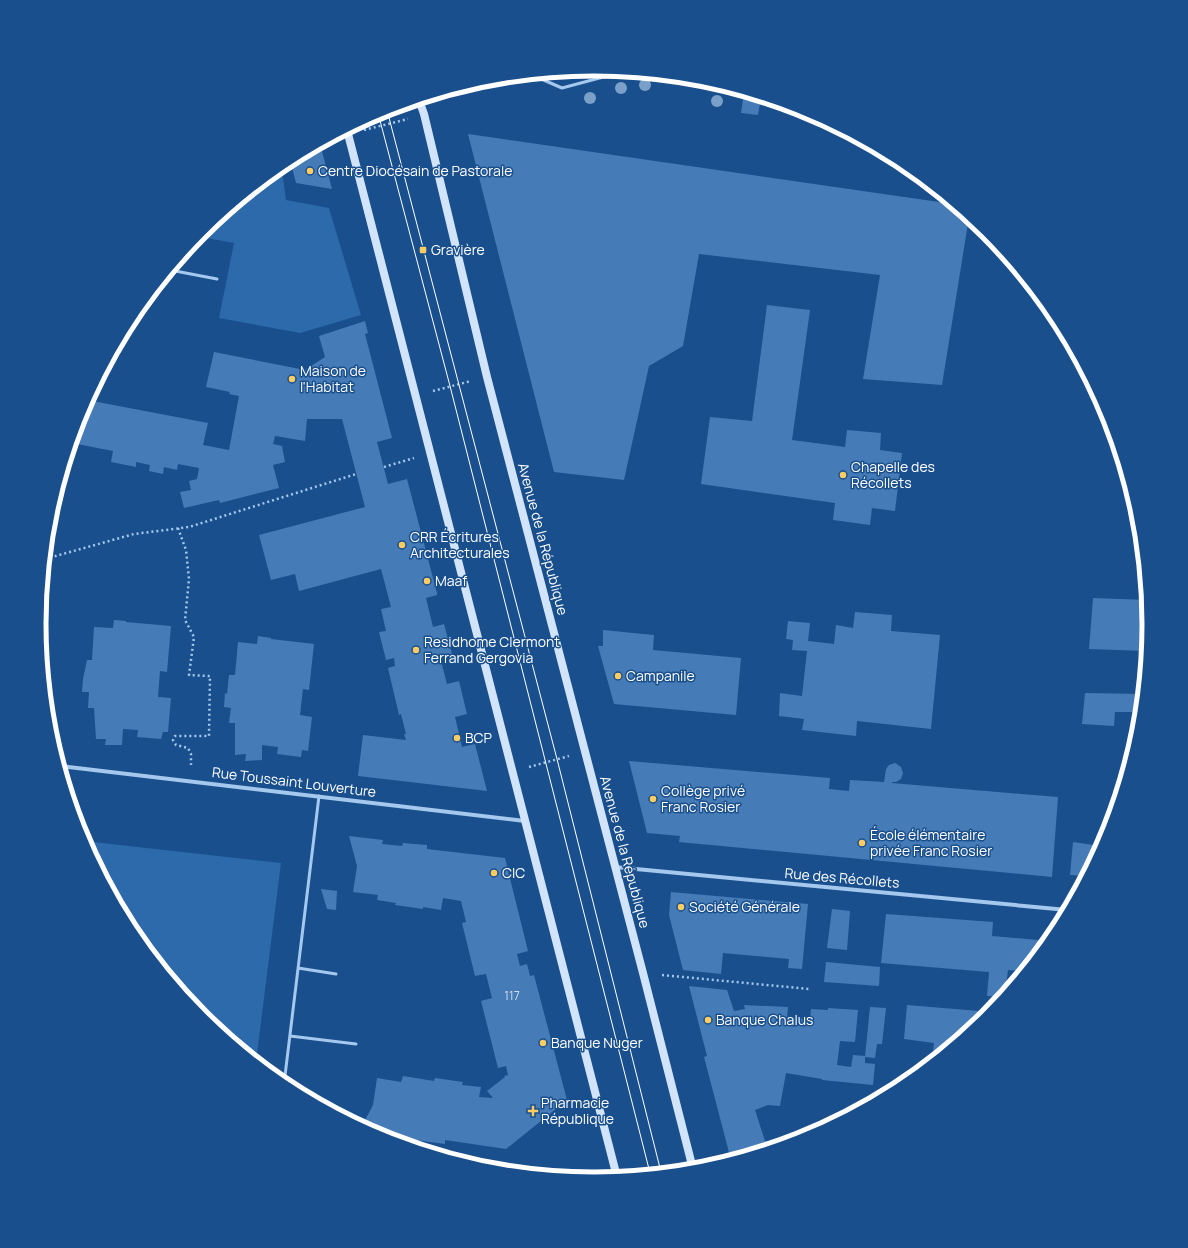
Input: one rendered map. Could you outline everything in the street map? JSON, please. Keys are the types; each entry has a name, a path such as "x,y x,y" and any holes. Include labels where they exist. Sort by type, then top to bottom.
{"main road":[{"name":"Avenue de la République","path":"421,104 487,377 691,1163"},
{"path":"348,135 616,1171"}],"street":[{"name":"Rue Toussaint Louverture","path":"65,767 525,821"},
{"name":"Rue des Récollets","path":"615,867 1062,909"}],"lane":[{"path":"541,79 562,88 606,76"},
{"path":"175,271 217,279"},
{"path":"285,1076 319,796"},
{"path":"298,968 336,974"},
{"path":"290,1036 356,1044"}],"path":[{"path":"361,129 424,114"},
{"path":"415,395 487,377"},
{"path":"384,467 430,454"},
{"path":"50,557 134,534 189,527 356,474"},
{"path":"178,528 186,550 189,579 185,620 194,637 190,675 210,676 209,736 175,736 173,740 176,744 188,748 191,754 191,765"},
{"path":"512,771 585,752"},
{"path":"643,973 810,989"}],"shaded area":[{"path":"278,176 283,177 286,200 329,208 361,315 300,333 219,318 234,243 206,238 260,189"},
{"path":"92,842 281,863 257,1056 207,1011 159,958 119,898"}],"building":[{"path":"743,97 760,102 758,115 741,113"},
{"path":"468,134 944,203 968,224 942,385 863,379 880,275 699,254 683,346 649,366 624,480 554,472"},
{"name":"Centre Diocésain de Pastorale","path":"321,148 332,189 296,183 292,167"},
{"path":"767,305 810,310 792,440 845,447 847,430 881,433 880,450 902,453 895,511 872,508 870,525 833,520 835,503 701,484 710,417 752,421"},
{"path":"365,321 368,333 365,334 392,438 377,442 388,484 407,479 437,593 437,595 426,598 433,627 444,624 452,654 440,657 447,684 459,681 467,714 455,717 462,747 475,744 487,791 358,776 363,735 406,740 401,714 399,715 388,668 395,666 394,658 386,660 379,632 386,631 381,609 391,607 381,569 299,591 295,574 271,580 259,535 365,507 342,419 307,419 305,441 275,436 273,444 282,446 285,462 273,465 279,488 220,503 219,500 184,508 180,492 191,490 189,481 197,479 199,468 178,464 177,470 164,467 163,474 149,471 150,465 136,462 136,467 111,462 113,451 77,444 74,450 94,401 208,423 203,445 229,450 239,396 229,394 230,392 206,387 214,352 305,370 325,357 319,336"},
{"path":"1093,598 1141,600 1141,651 1089,649"},
{"path":"46,608 48,608 46,624"},
{"path":"855,612 892,615 891,631 940,635 931,729 857,721 856,736 802,730 804,719 779,716 780,693 802,696 807,651 792,650 793,640 786,639 788,621 810,623 808,641 834,644 836,625 853,628"},
{"path":"114,620 171,626 167,672 160,671 158,697 171,698 168,732 163,732 161,739 137,737 138,730 123,729 122,745 105,745 106,739 96,739 94,708 88,708 89,692 82,692 83,679 87,660 92,660 94,627 113,628"},
{"path":"603,630 654,635 653,650 741,658 736,715 614,704 598,646 603,646"},
{"path":"258,636 314,644 309,690 303,689 300,715 312,717 308,751 302,750 301,757 277,754 278,747 262,745 262,760 245,761 246,754 235,755 235,723 229,723 231,708 224,707 225,693 227,694 229,675 235,675 238,642 257,644"},
{"path":"1085,693 1137,694 1134,712 1115,712 1114,726 1082,724"},
{"path":"629,761 830,778 829,789 849,791 850,780 884,782 886,769 889,765 895,763 901,767 903,773 901,779 892,783 1058,797 1052,877 679,842 680,836 647,833"},
{"path":"349,836 383,840 382,844 402,846 403,843 427,845 427,849 505,858 528,951 517,954 520,966 527,964 530,976 534,975 567,1100 506,1149 445,1140 445,1144 407,1139 365,1121 373,1105 377,1078 401,1082 403,1076 434,1081 435,1078 463,1082 462,1085 481,1087 479,1097 493,1098 487,1091 505,1077 504,1076 508,1075 506,1066 498,1068 481,1001 492,998 486,974 475,976 462,923 466,922 461,901 443,898 441,910 423,907 423,909 395,905 396,903 377,900 378,895 353,892 357,866"},
{"path":"1073,842 1094,845 1080,876 1070,875"},
{"path":"321,889 337,891 336,910 327,909"},
{"path":"671,892 808,904 802,969 788,968 789,959 723,953 721,974 683,970 669,915"},
{"path":"832,909 850,911 847,950 827,948"},
{"path":"886,914 993,922 992,936 1041,940 1018,971 1008,970 1006,985 995,997 987,996 989,972 881,963"},
{"path":"826,962 880,967 879,986 824,982"},
{"path":"689,986 727,990 734,1011 745,1009 744,1005 788,1007 787,1018 810,1019 811,1009 828,1010 828,1008 858,1010 855,1042 840,1041 837,1065 851,1067 853,1055 865,1056 865,1063 875,1064 873,1085 822,1080 786,1073 780,1106 768,1105 755,1110 765,1141 774,1141 730,1154 704,1057 707,1056"},
{"path":"907,1005 979,1011 979,1013 955,1036 933,1055 934,1043 904,1039"},
{"path":"870,1007 886,1008 882,1044 877,1044 875,1058 865,1057"}],"tram line":[{"path":"389,116 557,759 660,1168"},
{"path":"380,120 450,386 649,1169"}],"place":[{"name":"Centre Diocésain de Pastorale","path":"310,171"},
{"name":"Gravière","path":"423,250"},
{"name":"Maison de l'Habitat","path":"292,379"},
{"name":"Chapelle des Récollets","path":"843,475"},
{"name":"CRR Écritures Architecturales","path":"402,545"},
{"name":"Maaf","path":"427,581"},
{"name":"Residhome Clermont Ferrand Gergovia","path":"416,650"},
{"name":"Campanile","path":"618,676"},
{"name":"BCP","path":"457,738"},
{"name":"Collège privé Franc Rosier","path":"653,799"},
{"name":"École élémentaire privée Franc Rosier","path":"862,843"},
{"name":"CIC","path":"494,873"},
{"name":"Société Générale","path":"681,907"},
{"name":"Banque Chalus","path":"708,1020"},
{"name":"Banque Nuger","path":"543,1043"},
{"name":"Pharmacie République","path":"533,1111"}]}
